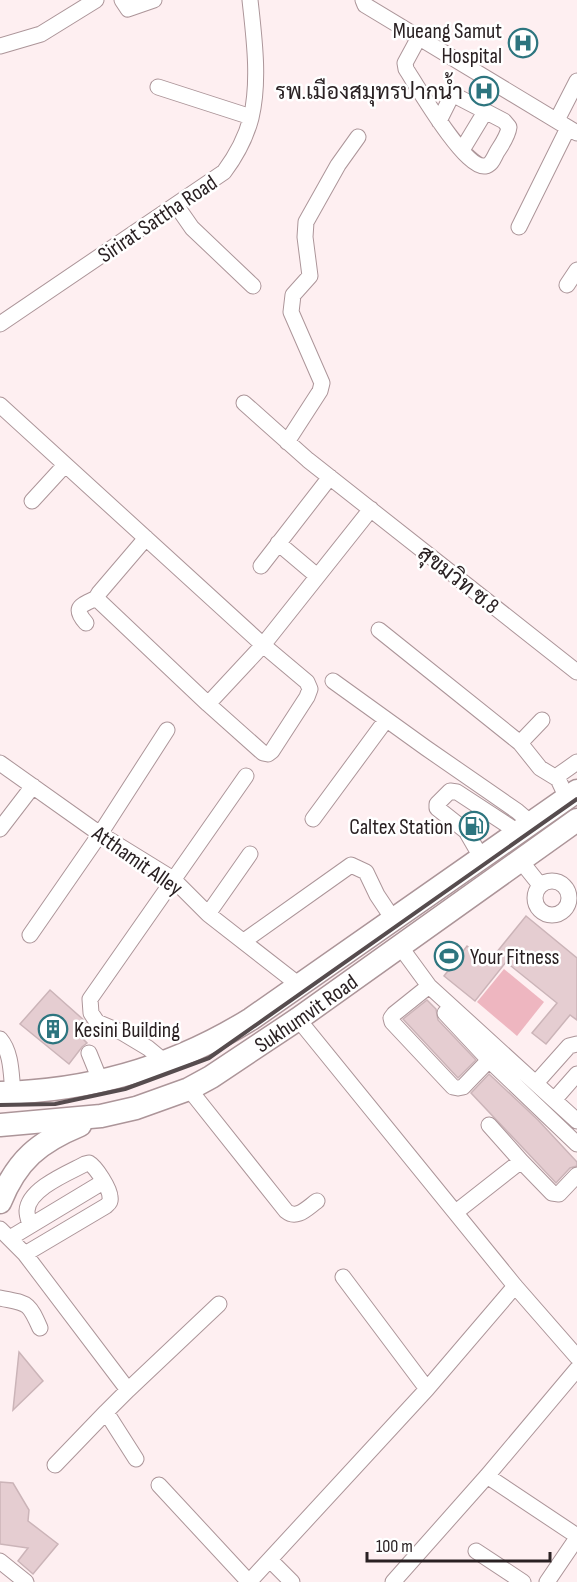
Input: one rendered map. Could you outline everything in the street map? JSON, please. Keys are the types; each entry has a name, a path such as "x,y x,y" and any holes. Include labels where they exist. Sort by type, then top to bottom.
{"highway":[{"name":"Sukhumvit Road","path":"6,1093 55,1090 143,1071 205,1046 299,985 393,919 479,853 524,827 567,789"},
{"name":"Sukhumvit Road","path":"0,1125 101,1116 136,1108 189,1089 211,1077 297,1019 576,822"},
{"path":"100,1080 89,1085 84,1096 86,1107 90,1112 101,1116"},
{"path":"0,1202 9,1181 23,1161 38,1147 57,1135 101,1116"}],"street":[{"path":"0,46 42,34 96,0"},
{"path":"122,0 128,9 154,0"},
{"name":"Sirirat Sattha Road","path":"0,324 224,172 236,156 251,117 255,65 250,0"},
{"path":"363,0 365,6 418,39 568,127"},
{"path":"418,39 405,63 406,69 439,122 462,150 476,164 484,166 490,164 508,133 508,127 504,121 453,96 439,122"},
{"path":"519,227 568,127 577,81"},
{"path":"158,87 251,117"},
{"path":"462,150 485,112"},
{"path":"287,442 320,391 322,383 291,312 293,296 310,276 305,237 306,222 338,165 358,137"},
{"path":"176,205 192,228 253,286"},
{"path":"567,285 577,270"},
{"name":"สุขมวิท ซ.8","path":"244,403 330,477 577,672"},
{"path":"0,405 263,645 307,682 310,689 272,751 268,754 263,753 96,598"},
{"path":"32,501 65,465"},
{"path":"261,566 330,477"},
{"path":"208,704 263,645 370,509"},
{"path":"86,623 78,614 80,607 96,598 146,538"},
{"path":"278,543 317,576"},
{"path":"379,630 520,743 540,768 567,789"},
{"path":"333,681 518,812 524,827"},
{"path":"313,819 386,720"},
{"path":"520,743 542,720"},
{"path":"30,935 100,834 167,730"},
{"path":"567,789 560,774 577,762"},
{"name":"Atthamit Alley","path":"0,763 100,834 173,879 208,914 299,985"},
{"path":"165,1062 148,1048 123,1033 98,1022 90,1013 90,999 246,776"},
{"path":"0,829 33,786"},
{"path":"446,869 479,853 466,831 437,808 437,804 450,792 457,792 524,827"},
{"path":"208,914 250,854"},
{"path":"520,860 540,885"},
{"path":"244,941 351,865 366,872 377,895 393,919"},
{"path":"399,945 426,988 489,1060 577,1144"},
{"path":"426,988 391,1018 392,1022 453,1087 463,1087 489,1060"},
{"path":"426,988 577,1121"},
{"path":"297,1019 515,1286 577,1357"},
{"path":"0,1039 3,1042 6,1093"},
{"path":"536,1083 569,1046 577,1044"},
{"path":"89,1053 100,1080"},
{"path":"554,1100 577,1074"},
{"path":"189,1089 286,1211 297,1216 317,1201"},
{"path":"489,1125 552,1192 559,1194 577,1175"},
{"path":"456,1212 521,1161"},
{"path":"25,1254 106,1206 111,1198 94,1166 89,1163 85,1164 36,1191 27,1210 30,1225"},
{"path":"103,1182 30,1225 5,1234 25,1254 128,1390"},
{"path":"343,1277 427,1389"},
{"path":"159,1485 249,1582 427,1389 515,1286"},
{"path":"0,1298 24,1302 31,1308 40,1328"},
{"path":"55,1465 128,1390 219,1304"},
{"path":"394,1582 577,1369"},
{"path":"106,1412 136,1459"},
{"path":"487,1476 577,1537 571,1559 547,1582"},
{"path":"476,1551 523,1582"},
{"path":"270,1560 292,1582"},
{"path":"0,1561 26,1582"}],"shaded area":[{"path":"504,969 544,1002 517,1036 477,1002"}],"building":[{"path":"526,916 577,958 577,1020 570,1015 546,1044 532,1033 557,1003 506,962 475,1001 444,976 467,946 488,963"},
{"name":"Kesini Building","path":"50,990 86,1022 77,1033 87,1043 69,1064 20,1024"},
{"path":"427,1000 436,1009 438,1020 476,1060 458,1078 403,1019"},
{"path":"489,1074 538,1120 577,1162 577,1166 570,1168 556,1183 471,1093"},
{"path":"19,1352 43,1381 13,1410"},
{"path":"0,1482 13,1483 29,1510 28,1521 58,1544 33,1574 18,1561 28,1548 0,1544"}],"railway":[{"path":"0,1105 55,1104 125,1089 209,1058 577,799"}],"place":[{"name":"Mueang Samut Hospital","path":"523,43"},
{"name":"รพ.เมืองสมุทรปากน้ำ","path":"484,91"},
{"name":"Caltex Station","path":"474,826"},
{"name":"Your Fitness","path":"449,956"},
{"name":"Kesini Building","path":"53,1029"}]}
